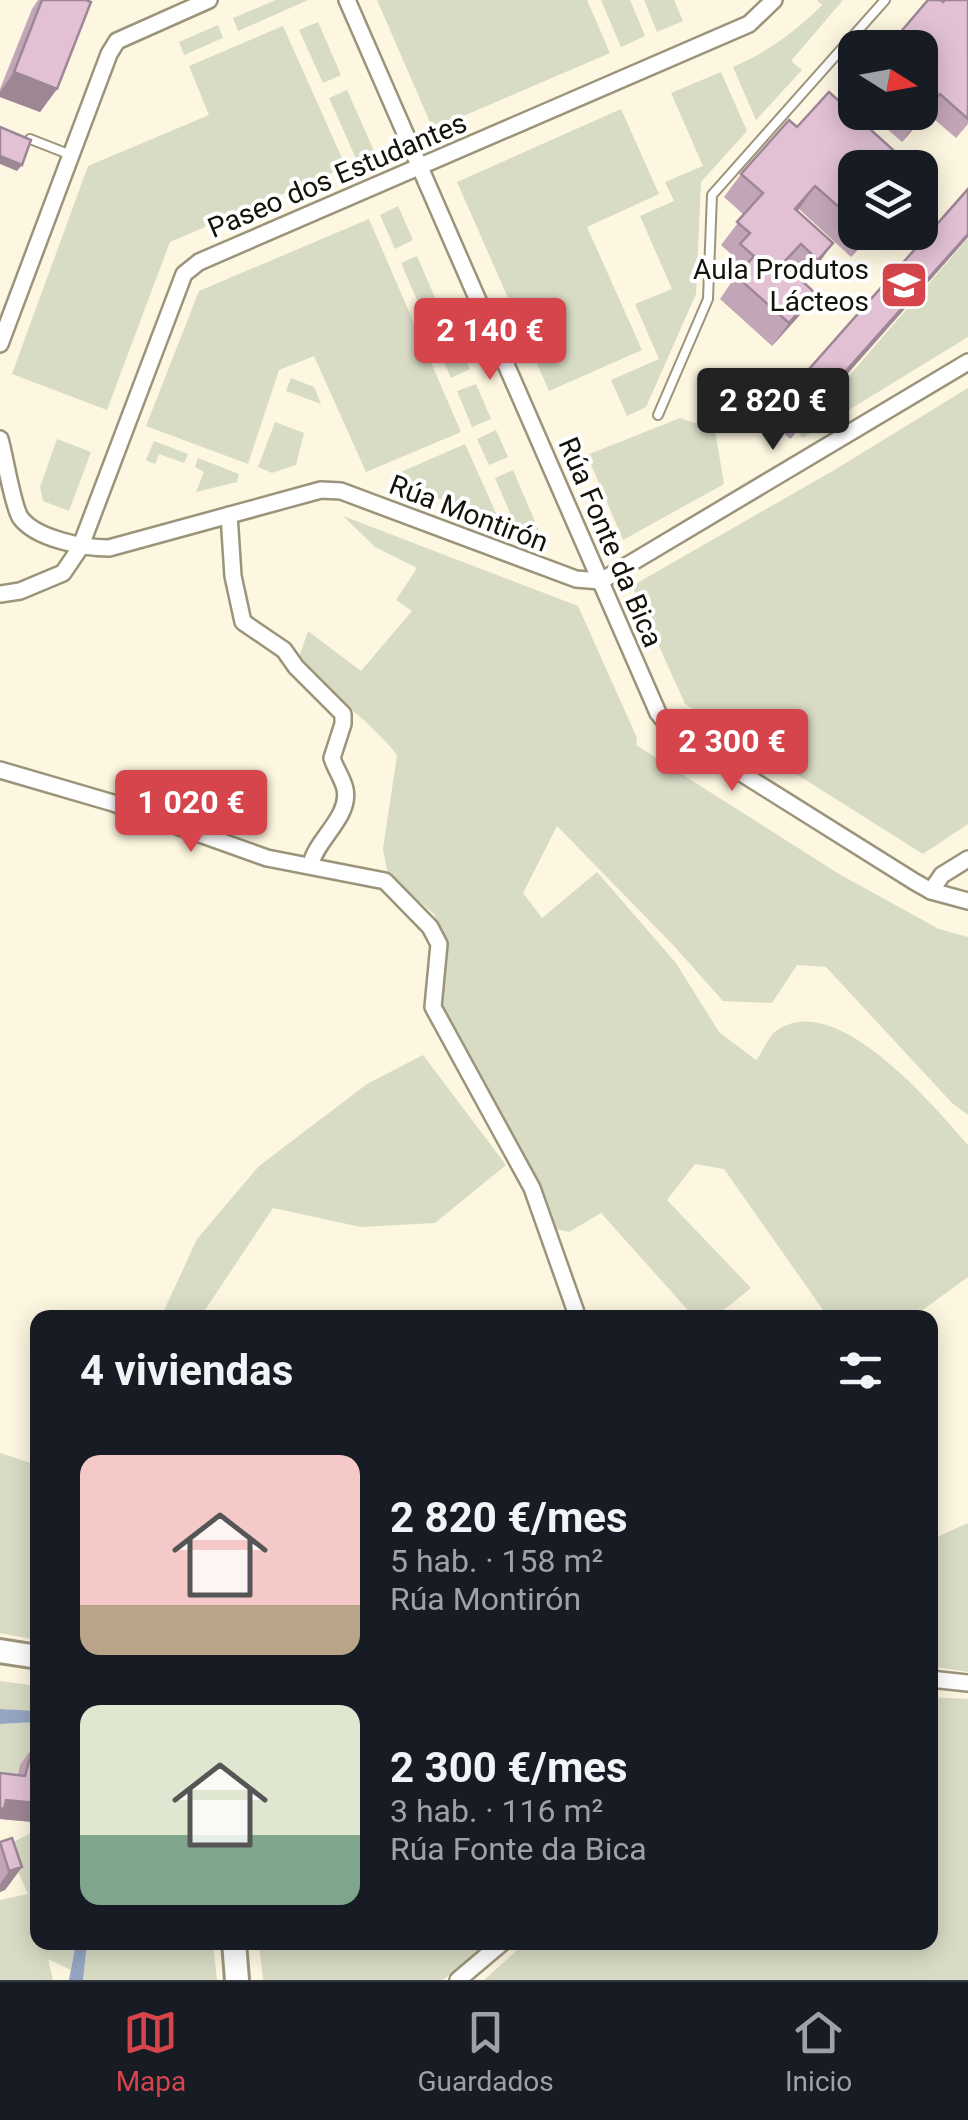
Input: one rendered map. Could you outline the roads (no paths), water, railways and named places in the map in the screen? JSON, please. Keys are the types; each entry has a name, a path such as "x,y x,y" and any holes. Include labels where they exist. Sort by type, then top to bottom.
{"street":[{"path":"0,344 118,41 209,0"},
{"name":"Rúa Fonte da Bica","path":"347,0 658,713 671,730 931,891 968,901"},
{"name":"Paseo dos Estudantes","path":"80,548 184,274 199,262 749,24 774,0"},
{"path":"602,581 968,362"},
{"path":"0,438 20,516 34,528 80,548 63,573 20,591 0,594"},
{"name":"Rúa Montirón","path":"80,548 109,548 321,490 342,492 576,579 602,581"},
{"path":"228,515 233,576 243,622 284,650 342,714 343,724 332,758 346,790 343,807 312,855 310,865"},
{"path":"0,770 113,803 267,858 385,881 430,927 439,944 433,1007 532,1188 575,1310"},
{"path":"931,891 942,876 968,859"},
{"path":"0,1651 30,1656"},
{"path":"938,1680 968,1682"},
{"path":"235,1950 238,1980"},
{"path":"458,1980 494,1950"}],"lane":[{"path":"658,415 708,299 712,195 883,2"},
{"path":"30,139 71,154"}],"water":[{"path":"0,1709 30,1711 30,1722 0,1724"},
{"path":"75,1950 86,1950 83,1980 69,1980"}],"place":[{"name":"Aula Produtos Lácteos","path":"904,285"}]}
